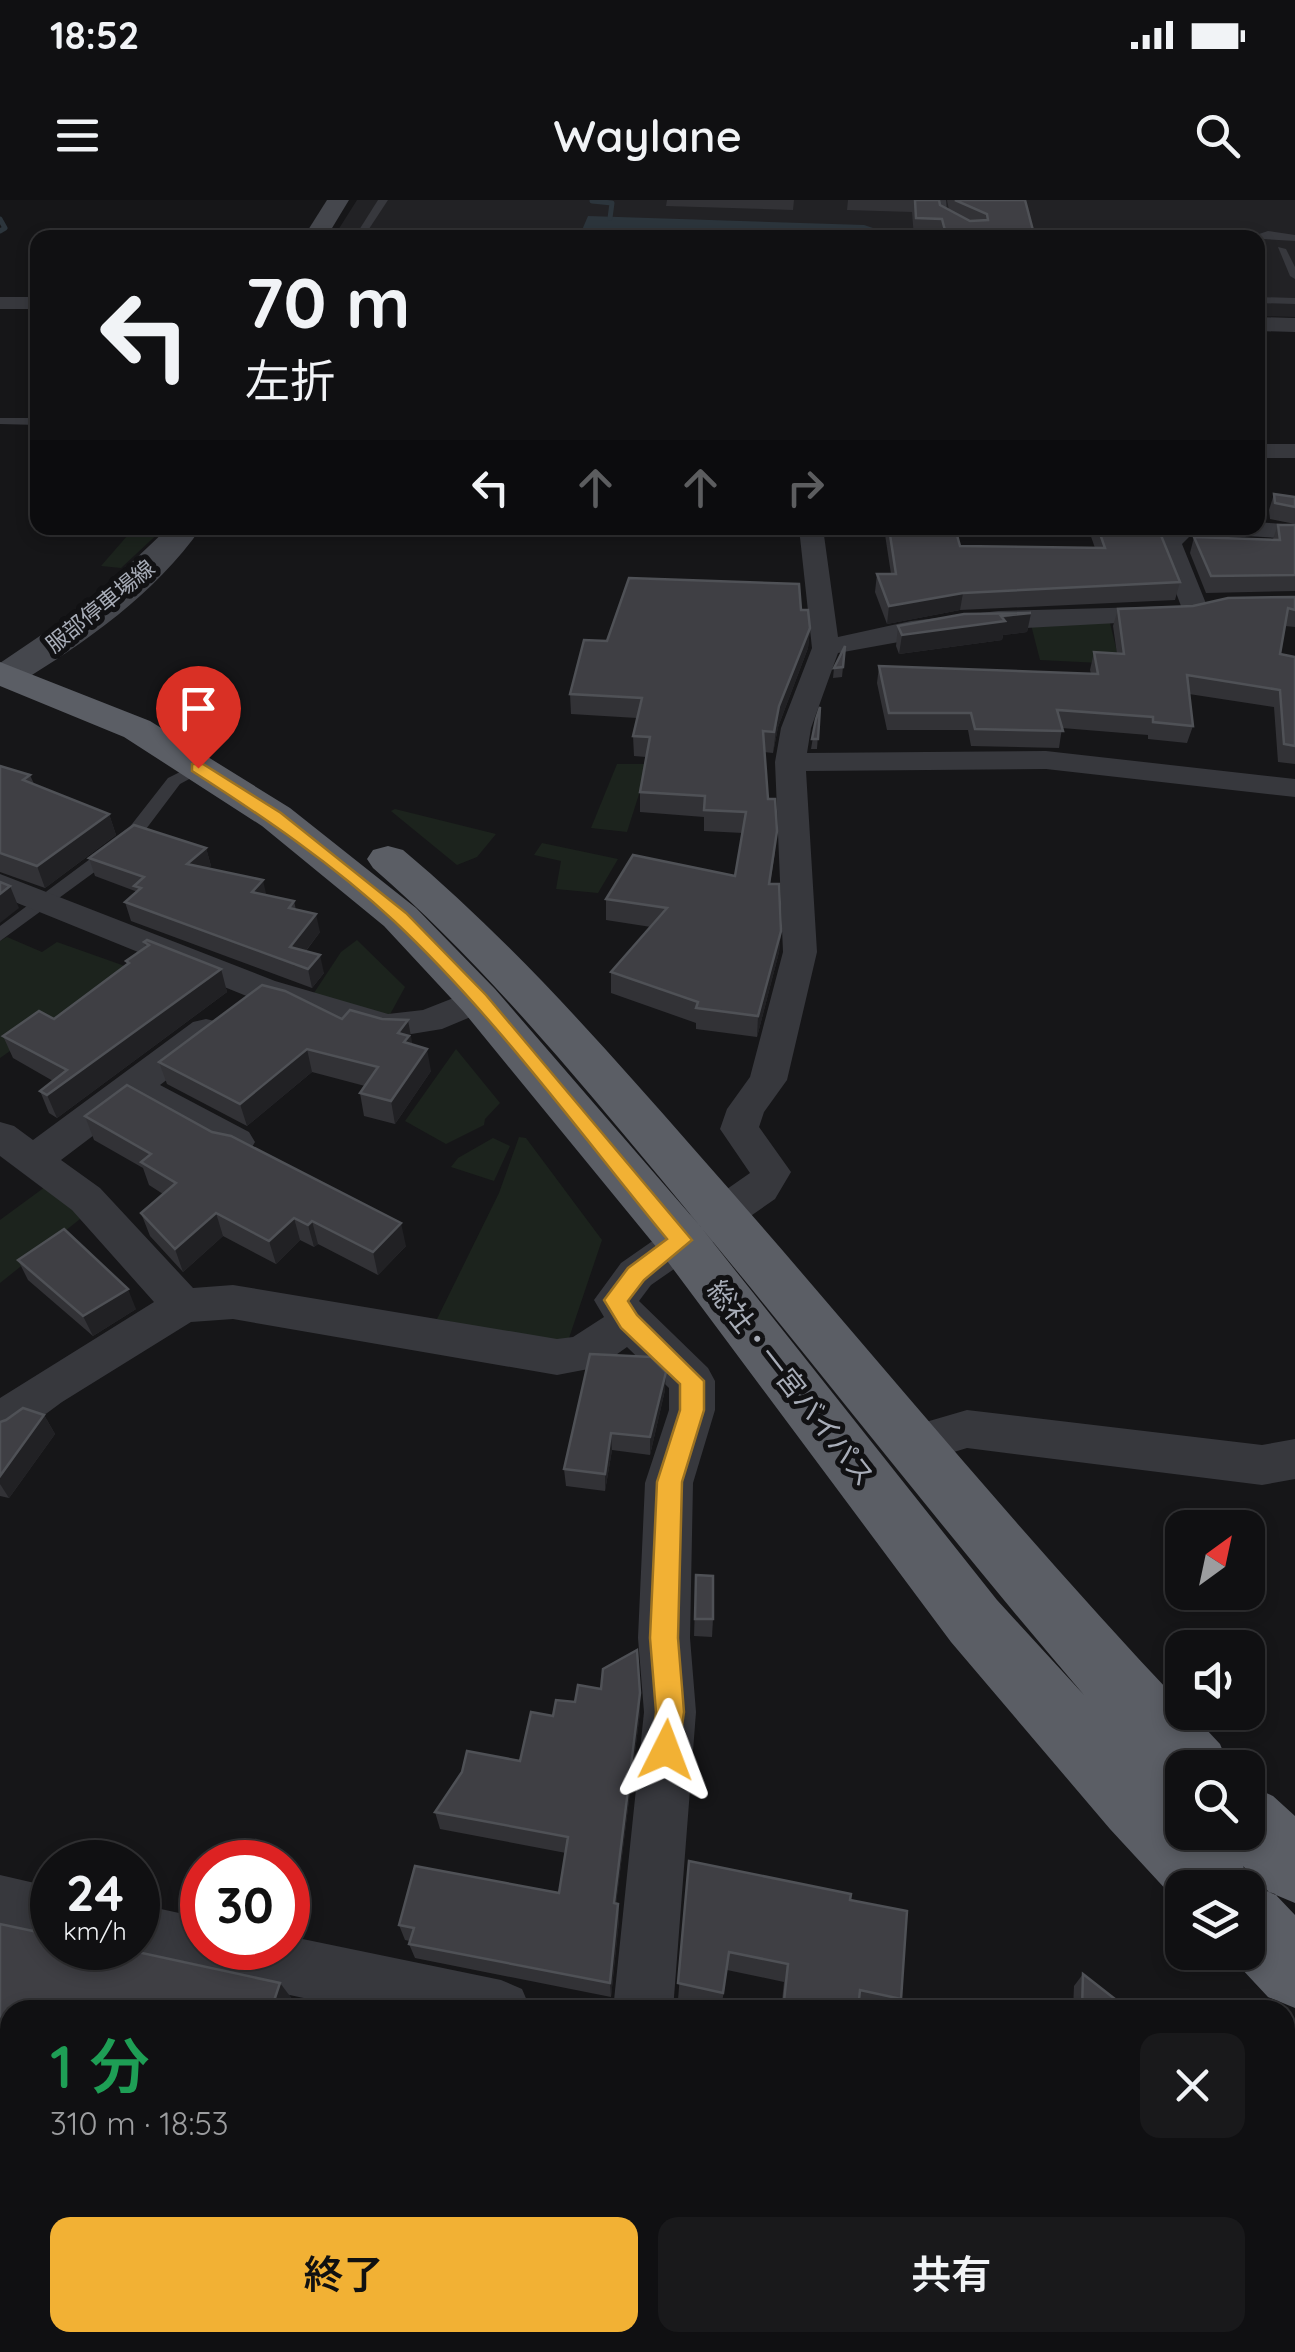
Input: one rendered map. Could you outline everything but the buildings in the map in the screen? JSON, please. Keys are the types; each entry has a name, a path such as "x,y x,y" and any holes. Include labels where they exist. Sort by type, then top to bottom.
{"highway":[{"name":"総社・一宮バイパス","path":"8,668 137,730 276,817 400,917 911,1445 1104,1672 1179,1750"},
{"name":"総社・一宮バイパス","path":"8,668 117,693 198,732 308,799 429,892 520,981 702,1228 974,1621 1198,1870"},
{"path":"1265,1837 1295,1866"},
{"path":"1265,1939 1295,1970"}],"main road":[{"path":"319,230 338,200"},
{"name":"服部停車場線","path":"8,668 146,574 179,535"}],"street":[{"path":"0,302 30,304"},
{"path":"1265,324 1295,326"},
{"path":"1265,451 1295,451"},
{"path":"1265,530 1295,532"},
{"path":"644,2000 670,1712 664,1638 669,1482 692,1410 692,1381 629,1322 616,1300 636,1274 761,1189 771,1172 739,1129 746,1109 768,1080 800,952 790,762 796,728 826,648 812,535"},
{"path":"826,648 898,632 1008,619 1188,611 1203,606 1169,542 1173,535"},
{"path":"790,762 1046,760 1295,788"},
{"path":"0,884 262,988 388,1026 430,1021 479,1000"},
{"path":"34,1160 262,988"},
{"path":"132,1086 235,1142"},
{"path":"0,1136 86,1199 183,1306"},
{"path":"0,1423 46,1388 183,1306 233,1302 558,1357 583,1354 629,1322"},
{"path":"911,1445 967,1428 1262,1465 1295,1459"},
{"path":"0,1904 30,1911"},
{"path":"310,1970 454,2000"}],"lane":[{"path":"363,230 384,200"},
{"path":"942,200 944,223 960,230"},
{"path":"1265,235 1295,238"},
{"path":"1265,246 1295,248"},
{"path":"1281,249 1295,276"},
{"path":"1265,300 1295,301"},
{"path":"0,420 30,422"},
{"path":"0,936 132,836 174,782 198,768"}],"shaded area":[{"path":"357,200 1295,200 1295,317 1265,316 1265,230 338,230"},
{"path":"588,216 864,225 876,229 876,230 582,230"},
{"path":"128,535 156,535 121,568 101,566"},
{"path":"1109,619 1120,664 1040,660 1030,621"},
{"path":"617,764 677,764 640,791 627,832 591,828"},
{"path":"391,811 496,834 477,857 457,865"},
{"path":"542,843 618,859 598,893 556,889 561,861 534,855"},
{"path":"7,937 42,952 57,942 122,965 140,976 55,1020 0,1058 0,941"},
{"path":"357,940 405,987 388,1018 312,996 341,952"},
{"path":"456,1049 500,1103 484,1125 446,1144 405,1121"},
{"path":"519,1137 526,1138 602,1240 569,1338 553,1343 437,1319 499,1193"},
{"path":"493,1138 510,1146 494,1181 451,1167 458,1158"},
{"path":"45,1187 85,1215 0,1283 0,1220"}],"waterway":[{"path":"592,201 612,203 610,218"},
{"path":"0,219 5,228 0,231"}],"route":[{"path":"198,768 276,817 400,917 479,1000 681,1240 636,1274 616,1300 629,1322 692,1381 692,1410 669,1482 664,1638 670,1712 666,1750"}]}
